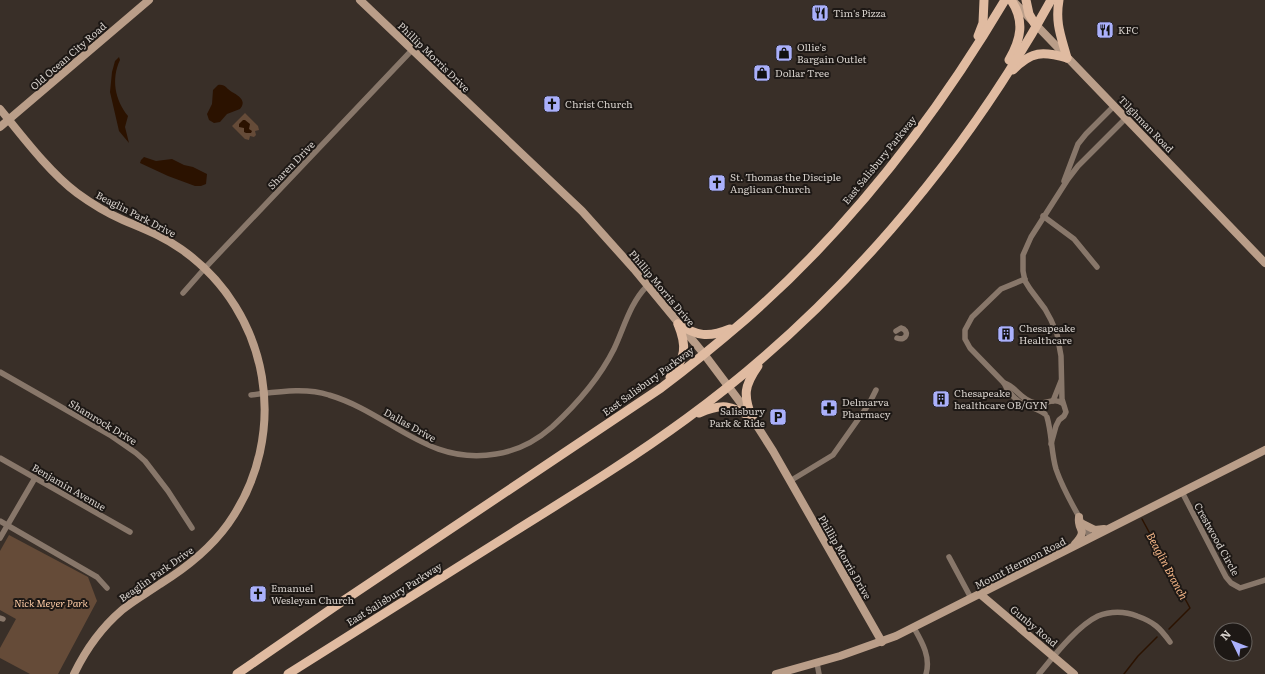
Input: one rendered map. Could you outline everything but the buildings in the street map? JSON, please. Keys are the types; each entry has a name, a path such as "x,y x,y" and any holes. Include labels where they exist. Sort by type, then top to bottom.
{"main road":[{"name":"Old Ocean City Road","path":"0,127 149,0"},
{"name":"Phillip Morris Drive","path":"360,0 582,211 704,354 752,418 773,451 882,642"},
{"path":"971,55 983,23 984,0"},
{"name":"East Salisbury Parkway","path":"237,674 340,602 661,388 737,326 801,267 868,194 923,124 971,55 1005,0"},
{"path":"974,122 977,108 1007,64 1018,41 1020,18 1011,0"},
{"name":"Tilghman Road","path":"1011,0 1265,263"},
{"path":"1026,0 1029,14 1036,26"},
{"name":"East Salisbury Parkway","path":"288,674 629,459 687,418 765,356 824,300 880,241 927,185 1001,83 1051,0"},
{"path":"1059,0 1057,21 1060,38 1067,58"},
{"path":"1001,83 1021,63 1033,55 1045,53 1067,58"},
{"name":"Beaglin Park Drive","path":"0,109 52,170 76,192 107,212 166,239 187,253 205,268 229,296 245,324 258,358 264,393 265,419 260,451 249,488 232,518 214,542 198,557 174,575 131,603 110,621 88,648 74,674"},
{"path":"678,324 699,335 714,334 737,326"},
{"path":"661,388 680,364 682,357 684,344 678,324"},
{"path":"752,418 746,402 745,391 749,380 765,356"},
{"path":"687,418 718,406 737,409 752,418"},
{"name":"Mount Hermon Road","path":"776,674 817,663 882,642 914,628 1265,450"},
{"path":"1072,548 1082,534 1079,522 1081,520 1095,530 1111,528"},
{"name":"Gunby Road","path":"980,594 1074,674"}],"street":[{"name":"Sharen Drive","path":"183,293 412,50"},
{"path":"1061,189 1078,144 1114,106"},
{"path":"1051,444 1059,420 1066,412 1062,403 1062,356 1057,334 1051,320 1045,308 1028,286 1025,279 1022,266 1024,249 1043,216 1078,166 1126,118"},
{"path":"1043,216 1074,239 1097,267"},
{"path":"1025,279 1001,289 972,317 965,330 965,339 970,348 1004,383 1006,388 1019,401 1039,410 1052,421 1059,420"},
{"name":"Dallas Drive","path":"251,395 302,391 324,393 358,407 422,443 445,452 471,456 509,452 544,434 584,394 605,365 636,299 647,286"},
{"path":"896,331 902,328 906,330 907,334 904,338 901,340 898,338"},
{"name":"Shamrock Drive","path":"0,372 110,435 136,453 145,461 168,491 192,528"},
{"path":"1062,377 1051,402 1045,407 1054,462 1058,474 1091,538"},
{"path":"1004,383 1009,385 1026,400 1038,404 1056,400 1062,403"},
{"path":"790,481 833,455 876,390"},
{"name":"Benjamin Avenue","path":"0,458 130,532"},
{"path":"0,538 35,478"},
{"name":"Crestwood Circle","path":"1182,492 1226,577 1231,583 1240,588 1265,580"},
{"path":"0,522 97,577 107,588"},
{"path":"949,557 971,598"},
{"path":"1039,674 1077,632 1090,621 1099,616 1114,612 1128,613 1150,621 1158,627 1170,642"},
{"path":"914,628 922,641 927,656 928,663 926,674"},
{"path":"817,663 819,674"}],"green space":[{"path":"245,113 258,126 259,130 255,131 256,135 254,137 250,136 249,140 245,139 232,126"},
{"name":"Nick Meyer Park","path":"9,535 88,577 97,601 58,674 30,674 0,658 0,648 16,619 0,610 0,551"}],"shaded area":[{"path":"119,57 120,60 117,67 115,82 117,96 128,116 125,127 129,143 119,131 110,92 112,72 115,61"},
{"path":"218,85 224,86 237,95 243,104 240,109 227,114 220,122 214,123 209,120 207,114 212,104 213,90"},
{"path":"243,120 250,124 249,129 252,131 251,133 244,132 244,128 239,127 239,124"},
{"path":"144,157 156,161 172,159 184,165 193,167 207,174 206,184 195,186 168,176 140,163"}],"waterway":[{"name":"Beaglin Branch","path":"1142,519 1190,608 1169,629"},
{"name":"Beaglin Branch","path":"1124,674 1138,656 1157,637"}],"place":[{"name":"Tim's Pizza","path":"820,13"},
{"name":"KFC","path":"1105,30"},
{"name":"Ollie's Bargain Outlet","path":"784,53"},
{"name":"Dollar Tree","path":"762,73"},
{"name":"Christ Church","path":"552,104"},
{"name":"St. Thomas the Disciple Anglican Church","path":"717,183"},
{"name":"Chesapeake Healthcare","path":"1006,334"},
{"name":"Chesapeake healthcare OB/GYN","path":"941,399"},
{"name":"Delmarva Pharmacy","path":"829,408"},
{"name":"Salisbury Park & Ride","path":"778,417"},
{"name":"Emanuel Wesleyan Church","path":"258,594"}]}
